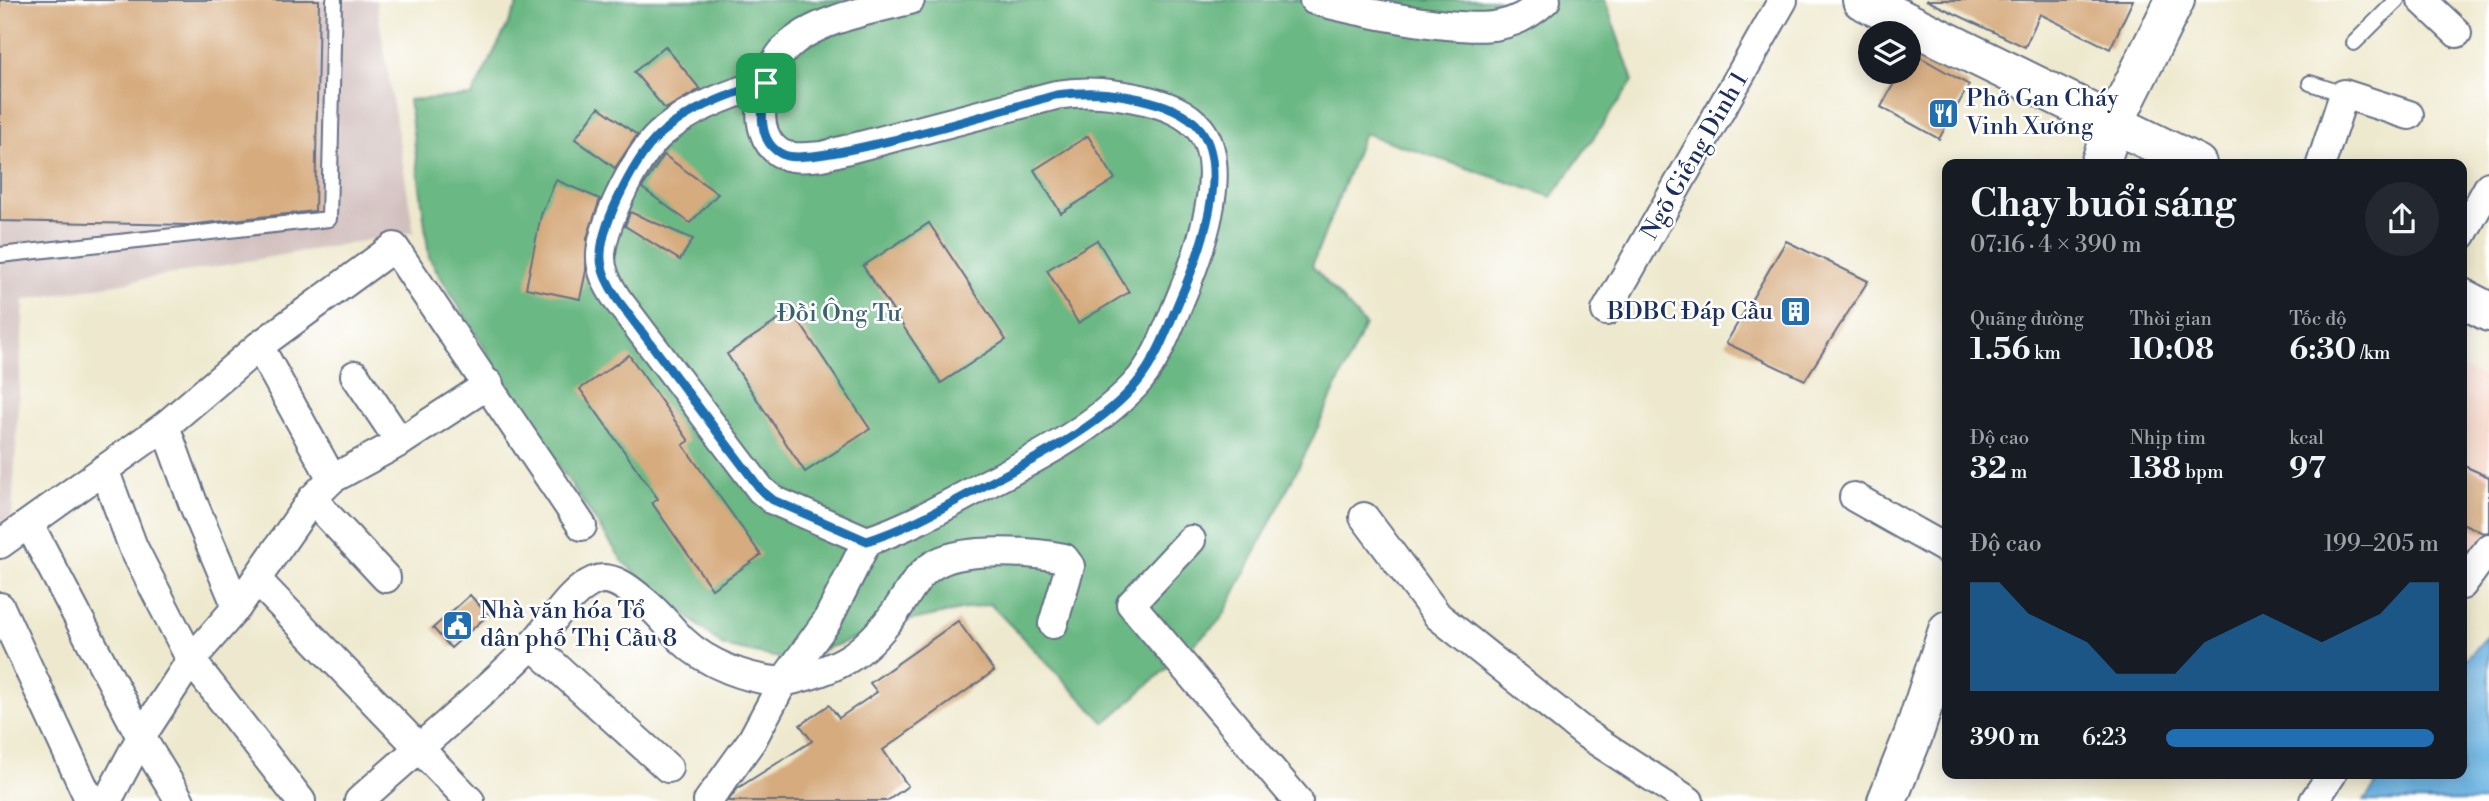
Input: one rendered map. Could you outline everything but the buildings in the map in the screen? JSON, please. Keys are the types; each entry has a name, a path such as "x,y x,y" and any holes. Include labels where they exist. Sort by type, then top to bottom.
{"main road":[{"path":"1862,0 2187,159"},
{"path":"2101,159 2114,123 2175,0"},
{"path":"2467,301 2489,312"},
{"path":"1887,801 1913,736 1942,648"}],"street":[{"path":"766,83 724,95 664,131 646,152 605,229 601,255 604,276 617,299 761,490 773,500 867,541 896,531 1054,448 1136,384 1151,363 1191,274 1210,211 1212,178 1209,155 1201,131 1184,115 1162,104 1113,93 1088,91 1056,95 845,151 799,158 782,155 770,145 763,132 766,83 787,46 815,29 844,18 909,0"},
{"path":"1314,0 1356,10 1477,28 1522,18 1546,0"},
{"name":"Ngõ Giếng Dinh 1","path":"1606,311 1783,0"},
{"path":"2422,0 2457,33"},
{"path":"2323,159 2344,94 2409,115"},
{"path":"2467,226 2489,186"},
{"path":"0,544 165,426 258,346 394,247 489,384 582,526"},
{"path":"258,346 332,479"},
{"path":"355,375 400,442"},
{"path":"107,801 141,737 191,660 237,607 312,499 332,479 400,442 489,384"},
{"path":"165,426 193,503 237,607"},
{"path":"104,469 133,547 191,660 301,801"},
{"path":"1854,497 1942,547"},
{"path":"312,499 386,578"},
{"path":"1364,517 1438,616 1586,734 1689,801"},
{"path":"29,524 141,737 180,801"},
{"path":"1191,540 1131,604 1298,801"},
{"path":"708,801 752,740 783,681 827,621 867,541"},
{"path":"2467,578 2489,548"},
{"path":"359,801 532,645 580,589 596,580 607,578 628,588 656,610 684,641 715,663 757,680 783,681 831,670 853,659 866,648 896,611 917,578 938,562 964,554 1047,555 1064,558 1070,566 1053,624"},
{"path":"257,580 470,801"},
{"path":"0,607 90,801"},
{"path":"532,645 668,768"},
{"path":"2314,801 2329,779"}],"lane":[{"path":"0,255 329,219 334,0"},
{"path":"2354,43 2397,0"},
{"path":"2310,83 2344,94"}],"shaded area":[{"path":"0,0 376,0 414,232 24,300 12,516 0,523"},
{"path":"2467,369 2489,380 2489,545 2484,555 2467,545"}],"green space":[{"name":"Đồi Ông Tư","path":"520,0 1605,0 1633,81 1552,197 1364,133 1312,266 1365,325 1311,442 1221,620 1105,723 990,604 897,623 793,661 723,646 624,563 540,438 429,258 409,100 472,96"}],"water":[{"path":"2489,635 2489,801 2364,801 2380,779 2467,779 2467,658"}],"place":[{"name":"Phở Gan Cháy Vinh Xương","path":"1943,113"},
{"name":"BDBC Đáp Cầu","path":"1796,312"},
{"name":"Nhà văn hóa Tổ dân phố Thị Cầu 8","path":"457,625"}],"route":[{"path":"766,83 763,132 770,145 782,155 799,158 845,151 1056,95 1088,91 1113,93 1162,104 1184,115 1201,131 1209,155 1212,178 1210,211 1191,274 1151,363 1136,384 1108,409 1054,448 896,531 867,541 773,500 761,490 617,299 604,276 601,255 605,229 620,197 646,152 664,131 724,95 766,83"}]}
